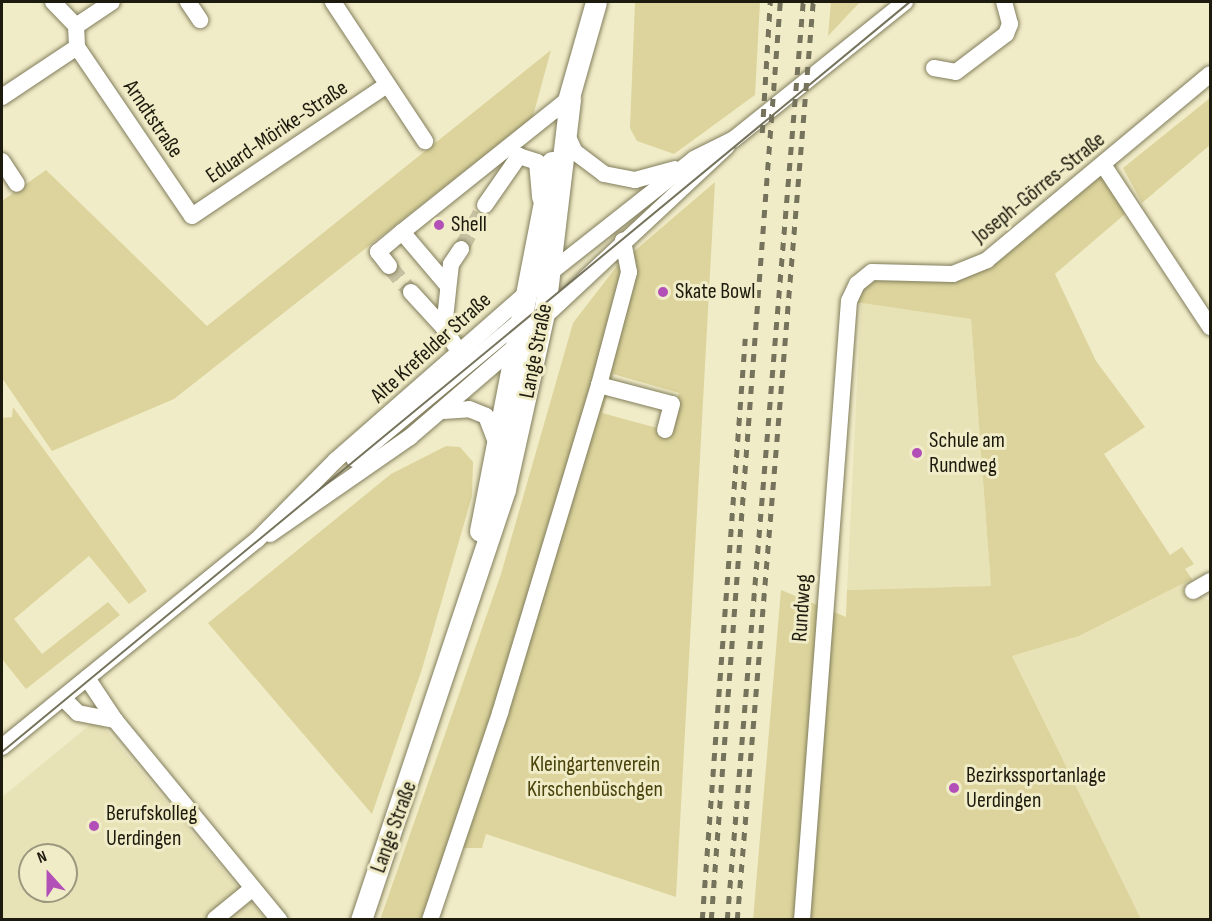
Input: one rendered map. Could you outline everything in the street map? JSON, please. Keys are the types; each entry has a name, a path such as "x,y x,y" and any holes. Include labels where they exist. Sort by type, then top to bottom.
{"main road":[{"name":"Lange Straße","path":"469,597 522,296 541,207 596,2"},
{"name":"Lange Straße","path":"361,920 505,489 551,272 570,98"}],"street":[{"path":"2,97 77,47 76,27 53,2"},
{"path":"76,27 112,2"},
{"path":"188,2 200,20"},
{"path":"333,2 425,141"},
{"name":"Alte Krefelder Straße","path":"2,747 257,540 336,460 551,272 694,159 734,139 905,2"},
{"path":"934,68 956,72 1006,34 1010,24 1004,2"},
{"name":"Arndtstraße","path":"77,47 192,216"},
{"name":"Joseph-Görres-Straße","path":"849,301 857,284 872,272 972,269 1104,166 1210,74"},
{"name":"Eduard-Mörike-Straße","path":"192,216 387,85"},
{"path":"389,266 378,252 570,98"},
{"path":"566,133 589,164 621,178 651,176 694,159"},
{"path":"486,205 509,166 523,135"},
{"path":"257,540 298,519 443,411 734,139"},
{"path":"522,296 547,296 734,139"},
{"path":"509,166 519,156 537,162 541,207"},
{"path":"2,161 17,184"},
{"path":"1104,166 1210,327"},
{"path":"402,232 448,286"},
{"path":"430,920 500,713 599,385 630,273 623,242"},
{"path":"444,328 451,264 461,249"},
{"path":"411,292 444,328 460,353"},
{"name":"Rundweg","path":"802,920 849,301"},
{"path":"257,540 518,323 543,318"},
{"path":"599,385 672,404 665,430"},
{"path":"443,411 469,409 486,416 496,442"},
{"path":"1193,591 1210,581"},
{"path":"87,678 115,720 279,920"},
{"path":"63,698 78,713 115,720"},
{"path":"215,919 253,888"}],"shaded area":[{"name":"Schule am Rundweg","path":"861,300 971,319 991,586 847,590"},
{"path":"1192,579 1202,598 1210,600 1210,919 1141,919 1012,656 1079,636"},
{"name":"Berufskolleg Uerdingen","path":"97,719 266,919 2,920 2,797"}],"green space":[{"path":"635,2 760,2 755,95 674,154 637,141 630,128"},
{"path":"831,2 860,2 828,36"},
{"path":"551,50 533,116 524,124 174,399 52,451 2,378 2,201 46,170 207,326"},
{"path":"1210,98 1210,145 1142,203 1123,168"},
{"path":"1104,166 1132,208 1055,274 1096,361 1145,427 1104,454 1170,555 1182,547 1194,564 1185,569 1192,579 1079,636 1012,656 1141,919 753,920 781,590 846,617 847,590 991,586 971,319 849,301 872,272 972,269"},
{"name":"Kleingartenverein Kirschenbüschgen","path":"715,182 676,897 486,834 482,848 447,848 421,919 380,920 501,574 573,323 617,266","holes":["613,374 679,393 668,431 602,413"]},
{"path":"13,407 147,591 129,604 89,556 14,619 42,654 108,602 120,615 26,689 2,659 2,418 12,417"},
{"path":"446,446 460,447 473,462 472,496 422,669 372,814 208,623 391,474"}],"tunnel":[{"path":"461,249 485,205"},
{"path":"389,266 411,292"}],"tram line":[{"path":"2,752 910,2"}],"railway":[{"path":"762,133 770,2"},
{"path":"711,920 780,2"},
{"path":"727,920 803,2"},
{"path":"737,920 813,2"},
{"path":"702,920 745,339"}],"place":[{"name":"Shell","path":"439,225"},
{"name":"Skate Bowl","path":"663,292"},
{"name":"Schule am Rundweg","path":"917,453"},
{"name":"Bezirkssportanlage Uerdingen","path":"954,788"},
{"name":"Berufskolleg Uerdingen","path":"94,826"}]}
